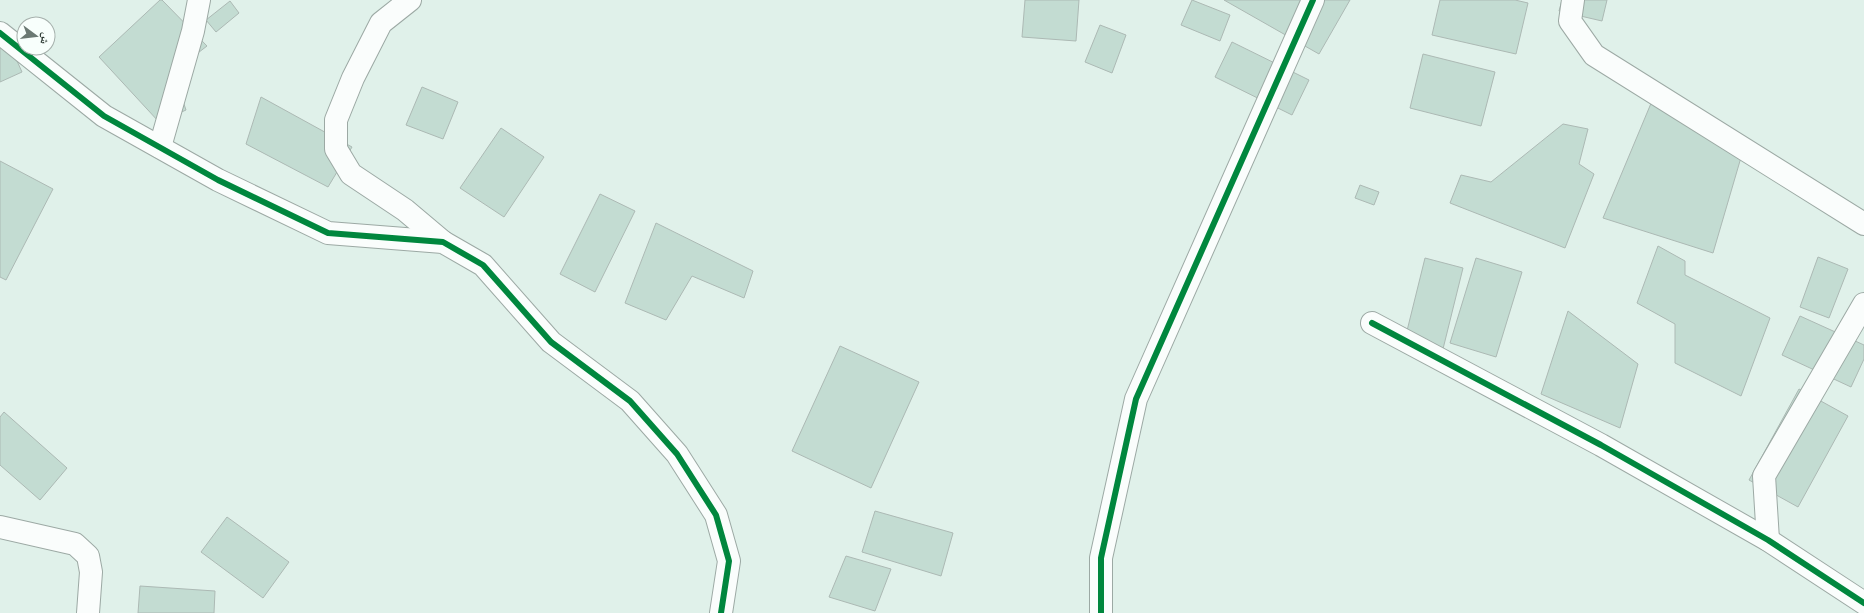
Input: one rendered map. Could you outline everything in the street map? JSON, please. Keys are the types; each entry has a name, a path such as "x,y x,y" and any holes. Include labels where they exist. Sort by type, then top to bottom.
{"street":[{"path":"160,147 194,31 199,0"},
{"path":"410,0 381,23 354,78 336,120 336,149 351,174 405,210 442,242 483,265 550,342 630,401 677,454 716,515 729,561 721,613"},
{"path":"1101,613 1101,558 1136,399 1313,0"},
{"path":"1573,0 1570,22 1594,55 1864,224"},
{"path":"0,33 104,116 218,180 328,233 442,242"},
{"path":"1768,540 1764,476 1864,304"},
{"path":"1372,322 1601,445 1768,540 1864,603"},
{"path":"0,527 76,544 88,556 91,572 88,613"}],"building":[{"path":"160,0 162,0 207,46 173,72 186,110 159,122 99,57"},
{"path":"1025,0 1079,0 1076,41 1022,37"},
{"path":"1192,0 1230,15 1220,41 1181,25"},
{"path":"1224,0 1350,0 1319,54"},
{"path":"1440,0 1515,0 1528,3 1516,54 1432,35"},
{"path":"1562,0 1607,0 1602,21 1559,11"},
{"path":"230,1 239,13 216,32 206,20"},
{"path":"1100,25 1126,35 1112,73 1085,62"},
{"path":"8,41 22,72 0,82 0,45"},
{"path":"1232,42 1309,80 1292,115 1215,77"},
{"path":"1423,54 1495,72 1481,126 1410,108"},
{"path":"422,87 458,102 443,139 406,125"},
{"path":"261,97 352,147 328,187 246,144"},
{"path":"1652,101 1742,154 1713,253 1603,218"},
{"path":"1563,124 1588,129 1579,164 1594,174 1565,248 1450,203 1461,175 1491,182"},
{"path":"501,128 544,157 504,217 460,188"},
{"path":"0,161 53,189 6,280 0,277"},
{"path":"1360,185 1379,192 1374,205 1355,198"},
{"path":"600,194 635,211 595,292 560,274"},
{"path":"656,223 753,271 744,298 692,276 666,320 625,303"},
{"path":"1658,246 1685,261 1685,275 1770,318 1741,396 1675,363 1675,324 1637,303"},
{"path":"1818,257 1848,269 1829,318 1800,307"},
{"path":"1425,258 1463,268 1441,357 1403,347"},
{"path":"1476,258 1522,272 1496,357 1450,343"},
{"path":"1568,311 1638,364 1620,428 1541,394"},
{"path":"1800,316 1864,345 1864,359 1851,387 1782,355"},
{"path":"840,346 919,382 871,488 792,451"},
{"path":"1799,389 1848,416 1798,507 1749,480"},
{"path":"4,412 67,468 40,500 0,465 0,417"},
{"path":"875,511 953,533 941,576 862,552"},
{"path":"227,517 289,562 263,598 201,552"},
{"path":"846,556 891,569 875,611 829,597"},
{"path":"140,586 215,591 214,613 138,613"}],"cycle path":[{"path":"1101,613 1101,558 1136,399 1313,0"},
{"path":"0,33 104,116 218,180 328,233 443,242 483,265 551,342 630,401 677,454 716,515 729,561 721,613"},
{"path":"1372,323 1601,445 1768,540 1864,603"}]}
